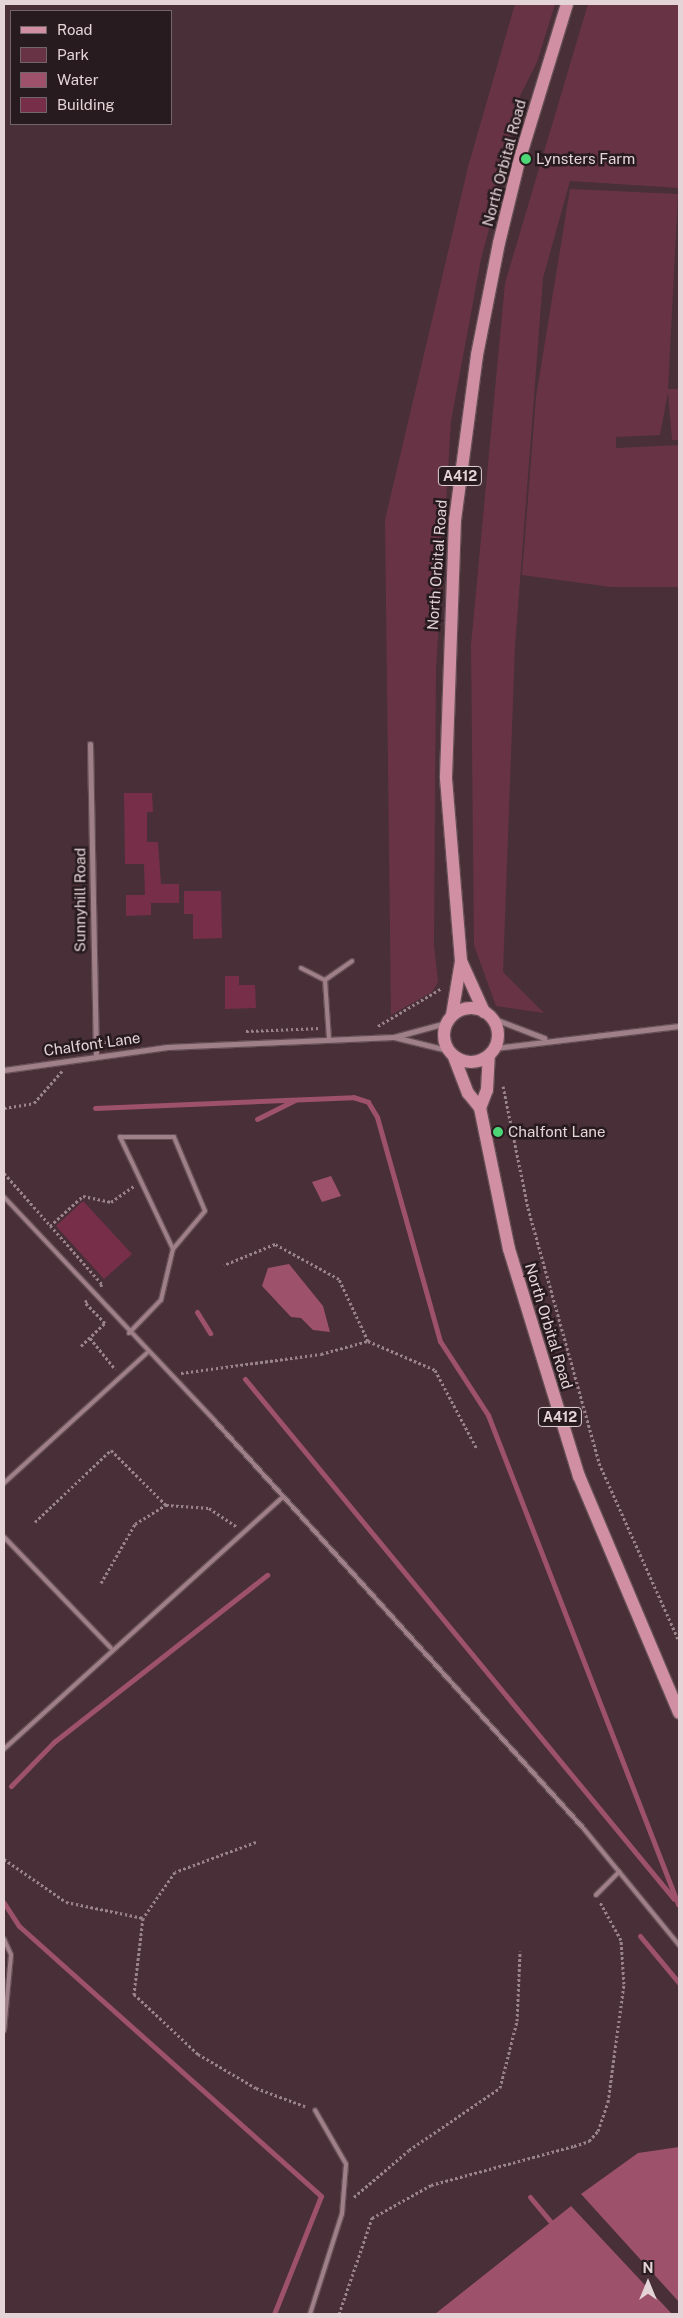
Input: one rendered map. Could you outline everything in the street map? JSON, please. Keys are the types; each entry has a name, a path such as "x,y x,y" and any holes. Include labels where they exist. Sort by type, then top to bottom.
{"main road":[{"name":"North Orbital Road","path":"449,1019 455,980 461,960 446,777 455,520 477,355 499,243 519,160 567,4"},
{"name":"North Orbital Road","path":"461,960 488,1015"},
{"path":"469,1008 488,1015 498,1040 492,1052 472,1063 451,1053 449,1019 469,1008"},
{"name":"North Orbital Road","path":"480,1108 487,1090 492,1052"},
{"name":"North Orbital Road","path":"451,1053 468,1093 480,1108 510,1249 548,1382 579,1476 679,1713"}],"street":[{"name":"Sunnyhill Road","path":"90,744 96,1055"},
{"path":"488,1015 546,1039"},
{"name":"Chalfont Lane","path":"394,1037 449,1019"},
{"path":"492,1052 546,1039 679,1026"},
{"name":"Chalfont Lane","path":"4,1070 96,1055 330,1038 394,1037 451,1053"}],"lane":[{"path":"325,980 352,961"},
{"path":"301,968 325,980"},
{"path":"325,980 330,1038"},
{"path":"129,1333 160,1300 173,1249 205,1211 174,1138 120,1137 173,1249"},
{"path":"4,1197 282,1498 619,1872 679,1945"},
{"path":"4,1483 147,1353"},
{"path":"4,1749 111,1648 282,1498"},
{"path":"4,1537 111,1648"},
{"path":"596,1895 619,1872"},
{"path":"4,1939 11,1955 4,2031"},
{"path":"310,2314 343,2206 346,2164 315,2110"}],"path":[{"path":"370,1026 380,1026 455,980"},
{"path":"237,1032 323,1028"},
{"path":"4,1108 34,1103 62,1073 64,1048 142,1039"},
{"path":"501,1076 528,1208 599,1463 679,1641"},
{"path":"50,1226 84,1196 112,1202 141,1181"},
{"path":"224,1265 275,1244 339,1279 368,1341"},
{"path":"90,1338 122,1376"},
{"path":"168,1374 321,1354 368,1341 435,1370 477,1449"},
{"path":"35,1522 111,1450 166,1504"},
{"path":"101,1583 135,1524 166,1504 209,1508 243,1532"},
{"path":"256,1842 174,1872 143,1918 134,1994 198,2054 256,2088 315,2110"},
{"path":"4,1859 66,1902 143,1918"},
{"path":"339,2314 372,2218 431,2185 574,2146 589,2141 598,2132 608,2102 624,1984 621,1940 596,1895"},
{"path":"343,2206 409,2150 500,2088 517,2021 520,1952"}],"green space":[{"path":"515,4 555,4 537,62 514,108 505,169 481,259 451,421 436,669 434,945 438,982 432,992 391,1015 385,520 468,167"},
{"path":"588,4 679,4 679,188 570,181 543,278 515,646 503,972 544,1013 496,1006 474,945 471,645 505,283"},
{"path":"570,189 678,194 668,389 679,389 679,440 672,440 668,392 660,435 616,437 616,448 679,445 679,587 611,587 522,575 536,397"}],"water":[{"path":"331,1176 341,1196 322,1202 312,1182"},
{"path":"289,1264 323,1306 330,1332 313,1330 301,1318 291,1317 262,1286 268,1268"},
{"path":"679,2147 679,2302 581,2194 638,2153"},
{"path":"571,2206 672,2314 435,2314 551,2222"}],"building":[{"path":"124,793 152,793 153,812 147,812 147,842 158,842 161,884 179,884 179,903 151,903 151,915 126,916 126,895 145,895 144,864 125,864"},
{"path":"184,891 221,891 222,938 193,939 193,914 184,914"},
{"path":"225,976 239,976 239,985 255,985 256,1008 225,1009"},
{"path":"83,1201 132,1254 104,1279 56,1226"}],"waterway":[{"path":"95,1108 353,1097 368,1102 377,1117 440,1341 488,1415 678,1904"},
{"path":"257,1119 295,1100"},
{"path":"197,1312 210,1333"},
{"path":"245,1379 674,1899"},
{"path":"11,1786 54,1742 267,1575"},
{"path":"4,1903 19,1926 321,2196 274,2314"},
{"path":"640,1936 679,1983"},
{"path":"530,2197 551,2222"}],"place":[{"name":"Lynsters Farm","path":"526,159"},
{"name":"Chalfont Lane","path":"498,1132"}]}
